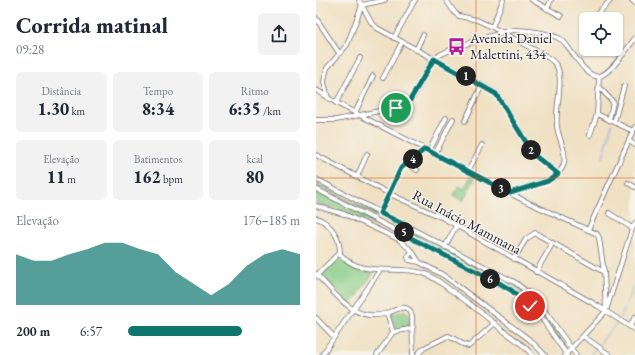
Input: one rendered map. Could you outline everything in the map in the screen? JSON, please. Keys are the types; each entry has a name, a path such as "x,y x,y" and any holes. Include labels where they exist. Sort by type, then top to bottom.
{"street":[{"path":"359,0 374,25 394,38 493,91 498,96 537,158 558,174"},
{"path":"362,5 385,0"},
{"path":"394,38 415,0"},
{"path":"446,0 455,13 459,16 477,20 492,27 546,56 552,60 558,68 560,79 557,127 564,159 562,168 558,174 548,181 510,193"},
{"path":"492,27 503,0"},
{"path":"532,0 561,16"},
{"path":"547,9 551,0"},
{"path":"599,12 611,0"},
{"path":"328,98 324,76 327,68 349,42 362,5"},
{"path":"316,18 339,53"},
{"path":"316,120 329,120 396,108 407,104 434,59 444,53 502,33 518,30 557,38 564,43 593,76 599,76 608,70 633,45 635,38"},
{"path":"416,50 423,36"},
{"path":"383,78 402,42"},
{"path":"336,103 360,58"},
{"path":"357,114 373,76"},
{"path":"590,135 597,114 599,76"},
{"path":"464,121 482,85"},
{"path":"612,121 624,86"},
{"path":"599,87 613,102 612,121"},
{"path":"316,90 336,103 548,213 597,234 600,238 604,272 606,311"},
{"path":"588,230 634,129 597,114"},
{"path":"380,213 401,168 427,150 446,118"},
{"path":"435,154 453,119"},
{"path":"629,141 635,145"},
{"path":"468,171 482,145"},
{"path":"356,177 367,154"},
{"name":"Rua Inácio Mammana","path":"316,155 390,194 435,214 606,311 635,330"},
{"path":"407,163 417,170"},
{"path":"316,179 445,247 500,274 522,288 542,307 576,355"},
{"path":"628,182 635,187"},
{"path":"316,189 499,283 515,293 540,316 566,355 606,311 632,228 635,223"},
{"path":"316,206 333,210 360,220 398,239 412,250 419,262"},
{"path":"609,213 632,228"},
{"path":"316,218 324,222 332,230 339,243 341,255 355,266 370,270 414,270 430,275 495,323 525,347 532,355"},
{"path":"403,234 407,226"},
{"path":"445,247 456,226"},
{"path":"514,259 526,239 534,233 604,272"},
{"path":"536,272 551,246 551,242"},
{"path":"412,250 408,260 419,262 443,275 530,340 545,355"},
{"path":"340,252 316,274 352,310 377,316 401,307 411,310 413,327 413,355"},
{"path":"322,355 380,270"},
{"path":"389,312 388,316 393,332"},
{"path":"630,326 635,317"},
{"path":"316,318 334,337"},
{"path":"499,327 504,321"},
{"path":"417,355 424,348 448,336 464,345 469,346 495,323"},
{"path":"377,355 393,332 413,327"},
{"path":"583,336 610,355"}],"green space":[{"path":"471,176 475,178 463,201 453,195 459,186 464,189"},
{"path":"316,183 403,228 402,230 316,185"},
{"path":"316,192 362,213 364,216 382,226 381,228 362,219 358,220 336,208 316,204"},
{"path":"408,231 516,287 544,314 566,346 564,347 533,304 515,289 407,233"},
{"path":"338,258 355,269 373,273 351,305 322,275"},
{"path":"406,311 409,314 410,325 396,328 392,315"}],"waterway":[{"path":"603,158 612,124"},
{"path":"621,317 635,282"},
{"path":"599,344 618,322"},
{"path":"590,355 596,348"}],"place":[{"name":"Avenida Daniel Malettini, 434","path":"457,46"}],"route":[{"path":"396,108 407,104 434,59 493,91 523,135 534,155 558,174 548,181 510,193 425,149 401,168 380,213 407,226 403,234 499,283 511,290 530,306"}]}
